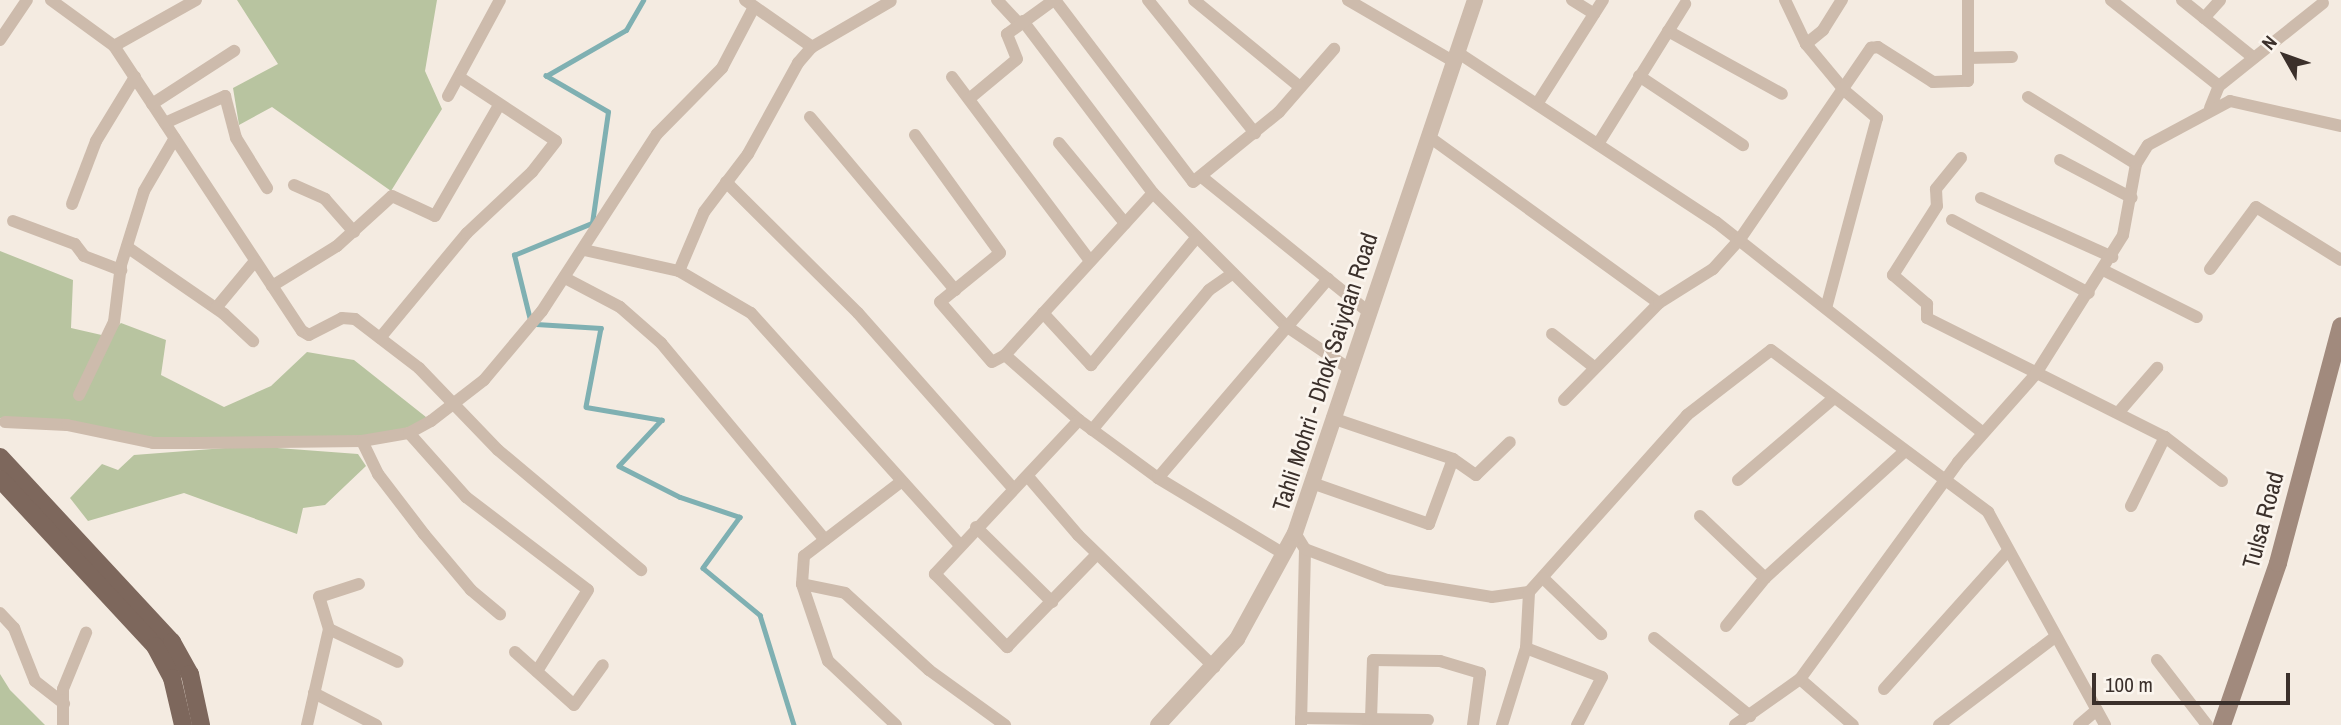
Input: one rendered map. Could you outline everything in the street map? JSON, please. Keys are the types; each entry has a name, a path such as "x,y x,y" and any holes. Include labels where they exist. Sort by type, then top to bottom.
{"main road":[{"name":"Tulsa Road","path":"2222,725 2278,563 2334,374 2341,326"},
{"path":"0,457 108,583 165,662 183,725"},
{"path":"0,479 183,658 201,725"}],"street":[{"path":"0,40 27,0"},
{"path":"51,0 114,46 272,286 309,335 342,318 355,319 380,338 452,405 641,570"},
{"path":"114,46 196,0"},
{"path":"448,96 462,79 500,0"},
{"path":"998,0 1021,22 1153,193 1286,326 1348,369"},
{"path":"969,99 1017,58 1007,34 1055,0 1193,182 1203,178 1255,134 1334,49"},
{"path":"1149,0 1255,134"},
{"path":"1194,0 1300,87"},
{"path":"1348,0 1537,104 1740,239 1983,433"},
{"name":"Tahli Mohri - Dhok Saiydan Road","path":"1158,725 1237,639 1295,533 1367,311 1475,0"},
{"path":"1572,0 1594,14"},
{"path":"1537,104 1603,0"},
{"path":"1784,0 1806,44 1845,91 1877,118 1878,131 1862,166 1853,221 1826,308"},
{"path":"1806,44 1823,30 1842,0"},
{"path":"1564,400 1659,303 1713,269 1740,239 1845,91 1871,48 1878,47 1933,82 1968,81 1968,0"},
{"path":"2111,0 2218,86"},
{"path":"2182,0 2254,58"},
{"path":"2204,18 2220,0"},
{"path":"679,271 704,212 812,47 891,1"},
{"path":"5,422 67,425 153,443 362,441 409,433 484,380 542,311 657,134 722,68 750,3 812,47"},
{"path":"2210,108 2218,86 2323,3"},
{"path":"1598,144 1685,5"},
{"path":"1668,31 1782,94"},
{"path":"152,104 234,51"},
{"path":"1968,58 2012,57"},
{"path":"1639,76 1743,145"},
{"path":"72,204 96,141 135,77"},
{"path":"952,77 1090,261"},
{"path":"380,338 467,233 532,172 556,141 498,107 462,79"},
{"path":"165,123 225,96 236,138 267,188"},
{"path":"2028,97 2136,163"},
{"path":"1735,725 1800,679 1946,479 2035,375 2112,257 2132,198 2136,163 2163,132 2230,101 2341,126"},
{"path":"272,286 354,232 397,194 429,218 435,216 498,107"},
{"path":"810,117 955,290"},
{"path":"915,135 1000,253 940,302 992,362 1005,355 1153,193"},
{"path":"1428,136 1659,303"},
{"path":"79,395 107,342 121,270 144,191 175,138"},
{"path":"1059,143 1125,223"},
{"path":"1961,158 1936,189 1937,206 1893,275 1927,304 1927,318 2035,375 2165,437 2222,481"},
{"path":"2060,160 2132,198"},
{"path":"1203,178 1367,311"},
{"path":"726,182 858,313 1013,488"},
{"path":"294,185 325,199 354,232"},
{"path":"1981,198 2112,257"},
{"path":"2210,269 2256,206 2341,260"},
{"path":"1952,220 2089,293"},
{"path":"13,222 75,244 84,256 121,270"},
{"path":"1043,313 1091,365 1197,237"},
{"path":"127,247 216,308 253,341"},
{"path":"584,250 679,271 751,313 959,544"},
{"path":"216,308 256,261"},
{"path":"2104,270 2197,317"},
{"path":"1092,430 1209,290 1233,273"},
{"path":"565,278 620,307 661,343 825,540"},
{"path":"1157,478 1328,279"},
{"path":"1552,334 1594,367"},
{"path":"1502,725 1526,648 1530,592 1687,415 1764,351 1780,352 1834,398 1988,512 2105,725"},
{"path":"1005,355 1079,420 1157,478 1284,554"},
{"path":"2118,413 2157,368"},
{"path":"1738,480 1834,398"},
{"path":"1332,418 1453,459 1476,475 1510,442"},
{"path":"1079,420 1030,479 1013,488 959,544 935,574 1005,646 1052,602 1097,554"},
{"path":"409,433 466,497 588,590 537,671"},
{"path":"2131,506 2165,437"},
{"path":"362,441 378,474 424,534 471,590 500,614"},
{"path":"1726,626 1765,578 1905,451"},
{"path":"1311,483 1429,524 1435,519 1453,459"},
{"path":"1030,479 1097,554 1214,667"},
{"path":"896,725 828,660 802,584 804,556 902,481"},
{"path":"1700,516 1765,578"},
{"path":"976,527 1052,602"},
{"path":"1295,533 1305,549 1301,722 1428,720"},
{"path":"1305,549 1387,580 1492,597 1530,592"},
{"path":"1884,689 2008,551"},
{"path":"1543,578 1601,634"},
{"path":"307,725 329,629 319,597 359,584"},
{"path":"802,584 845,593 929,670 1005,725"},
{"path":"0,612 14,628 35,681 64,704"},
{"path":"329,629 398,662"},
{"path":"63,725 63,689 86,633"},
{"path":"1939,725 2055,637"},
{"path":"1654,638 1750,716"},
{"path":"1526,648 1602,677 1577,725"},
{"path":"515,652 574,705 603,665"},
{"path":"1375,721 1373,660 1440,661 1480,673 1474,725"},
{"path":"2157,660 2207,725"},
{"path":"1800,679 1853,725"},
{"path":"314,693 376,725"},
{"path":"2080,725 2097,710"}],"green space":[{"path":"237,0 437,0 425,71 442,109 391,191 272,107 239,125 233,88 278,64"},
{"path":"0,251 73,280 71,328 106,336 121,323 166,340 161,375 224,407 271,386 307,352 354,360 431,421 373,437 160,438 0,418"},
{"path":"251,446 358,454 366,466 325,505 303,508 297,534 184,493 88,521 70,498 102,464 118,470 134,455"},
{"path":"0,674 10,690 45,725 0,725"}],"waterway":[{"path":"530,320 514,255 592,223 608,112 546,76 626,30 643,0"},
{"path":"536,324 601,328 586,407 662,420 619,466 680,497 740,517 703,568 760,615 794,725"}]}
